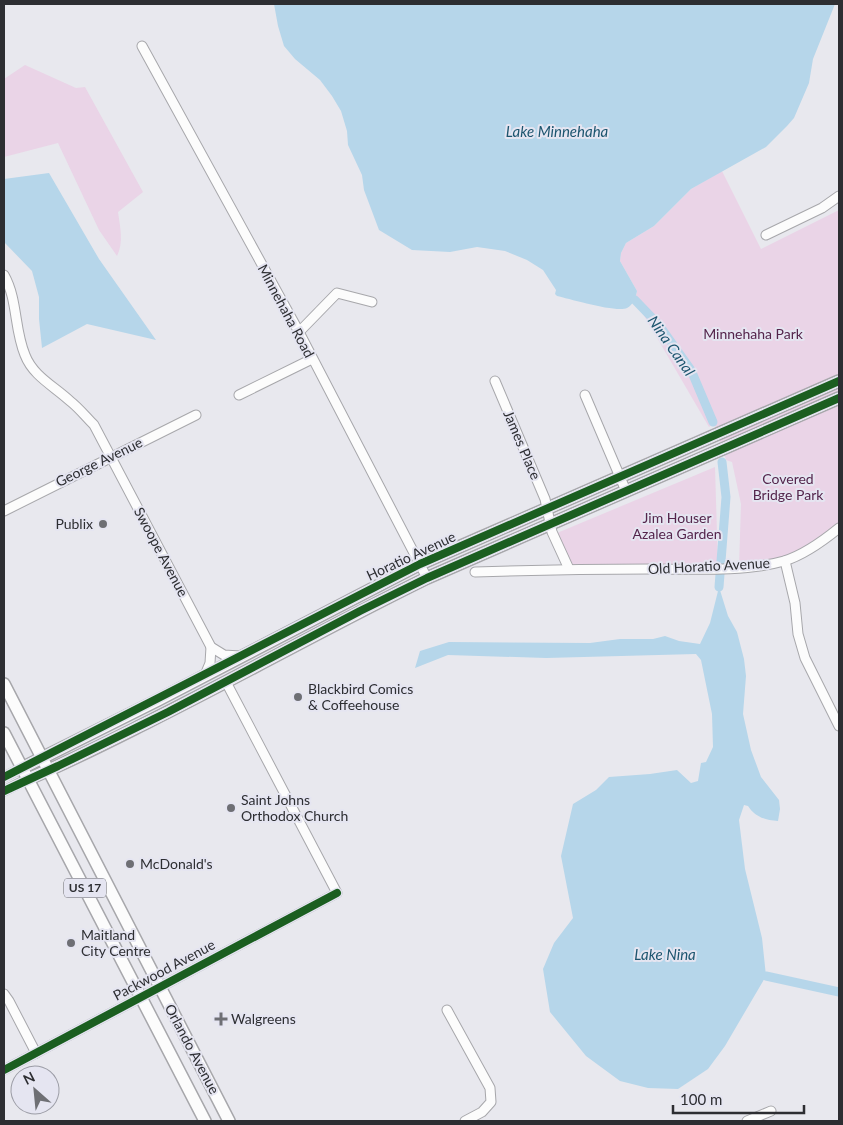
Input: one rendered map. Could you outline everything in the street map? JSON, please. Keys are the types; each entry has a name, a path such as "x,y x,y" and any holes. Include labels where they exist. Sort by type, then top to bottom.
{"main road":[{"name":"Horatio Avenue","path":"22,768 420,564 839,381"},
{"name":"Horatio Avenue","path":"28,779 48,771 226,682 428,578 839,398"},
{"path":"226,682 228,670 240,656"},
{"name":"Orlando Avenue","path":"4,684 229,1121"},
{"name":"Orlando Avenue","path":"4,733 205,1121"}],"street":[{"name":"Minnehaha Road","path":"142,46 298,332 428,578"},
{"path":"766,236 822,208 839,196"},
{"name":"Swoope Avenue","path":"4,275 14,303 19,338 25,358 37,375 70,401 94,426 211,648"},
{"path":"298,332 336,293 372,302"},
{"path":"239,395 312,359"},
{"name":"James Place","path":"495,381 545,499 546,508"},
{"path":"585,395 626,491"},
{"name":"George Avenue","path":"4,512 196,414"},
{"path":"546,508 549,524 569,569"},
{"name":"Old Horatio Avenue","path":"475,572 569,569 697,569 771,564 798,556 839,528"},
{"path":"785,561 795,603 798,634 805,658 839,726"},
{"path":"205,675 210,663 211,648 224,655 240,656"},
{"path":"237,676 236,686 240,709"},
{"path":"226,682 240,709"},
{"name":"Packwood Avenue","path":"4,1070 337,893 240,709"},
{"name":"Horatio Avenue","path":"4,777 22,768"},
{"name":"Horatio Avenue","path":"4,791 28,779"},
{"path":"4,994 36,1053"},
{"path":"447,1010 490,1088 491,1102 482,1112 465,1121"},
{"path":"747,1121 770,1111"}],"green space":[{"path":"25,65 76,88 85,87 143,192 118,212 121,240 117,256 99,230 58,143 4,157 4,79"},
{"name":"Minnehaha Park","path":"722,171 761,249 839,210 839,528 798,556 739,567 741,504 732,462 726,460 714,423 709,427 635,300 637,291 620,261 621,253 626,243 654,226 691,189"},
{"name":"Jim Houser Azalea Garden","path":"715,467 718,566 572,566 557,533"}],"water":[{"name":"Lake Minnehaha","path":"274,4 835,4 813,59 809,83 794,118 766,147 691,189 654,226 626,243 621,253 620,261 637,291 631,305 627,308 614,309 557,296 555,294 556,290 543,270 527,260 505,251 477,247 450,252 412,250 379,230 364,190 362,175 348,145 347,131 341,111 320,80 295,59 284,46"},
{"path":"49,173 99,259 156,340 87,324 42,348 39,297 32,271 4,242 4,179"},
{"name":"Lake Nina","path":"719,587 728,616 737,632 744,659 746,676 743,714 751,750 761,777 779,800 778,821 761,817 744,805 739,820 745,869 762,938 766,976 725,1046 708,1069 678,1089 648,1088 620,1081 586,1056 550,1012 543,969 554,943 573,918 561,856 573,804 596,790 609,777 677,770 691,783 698,781 701,763 706,762 713,747 712,714 701,660 696,654 546,658 448,655 415,668 420,651 449,642 590,643 620,639 653,639 665,636 679,641 700,644 710,623"}],"waterway":[{"name":"Nina Canal","path":"635,300 659,325 691,370 713,422"},
{"name":"Nina Canal","path":"719,587 726,497 722,462"},
{"path":"766,976 839,992"}],"cycle path":[{"path":"4,777 420,564 839,381"},
{"path":"4,791 168,712 427,578 839,398"},
{"path":"4,1070 337,893"}],"place":[{"name":"Publix","path":"103,524"},
{"name":"Blackbird Comics & Coffeehouse","path":"298,697"},
{"name":"Saint Johns Orthodox Church","path":"231,808"},
{"name":"McDonald's","path":"130,864"},
{"name":"Maitland City Centre","path":"71,943"},
{"name":"Walgreens","path":"221,1019"}],"park label":[{"name":"Covered Bridge Park","path":"788,488"}]}
